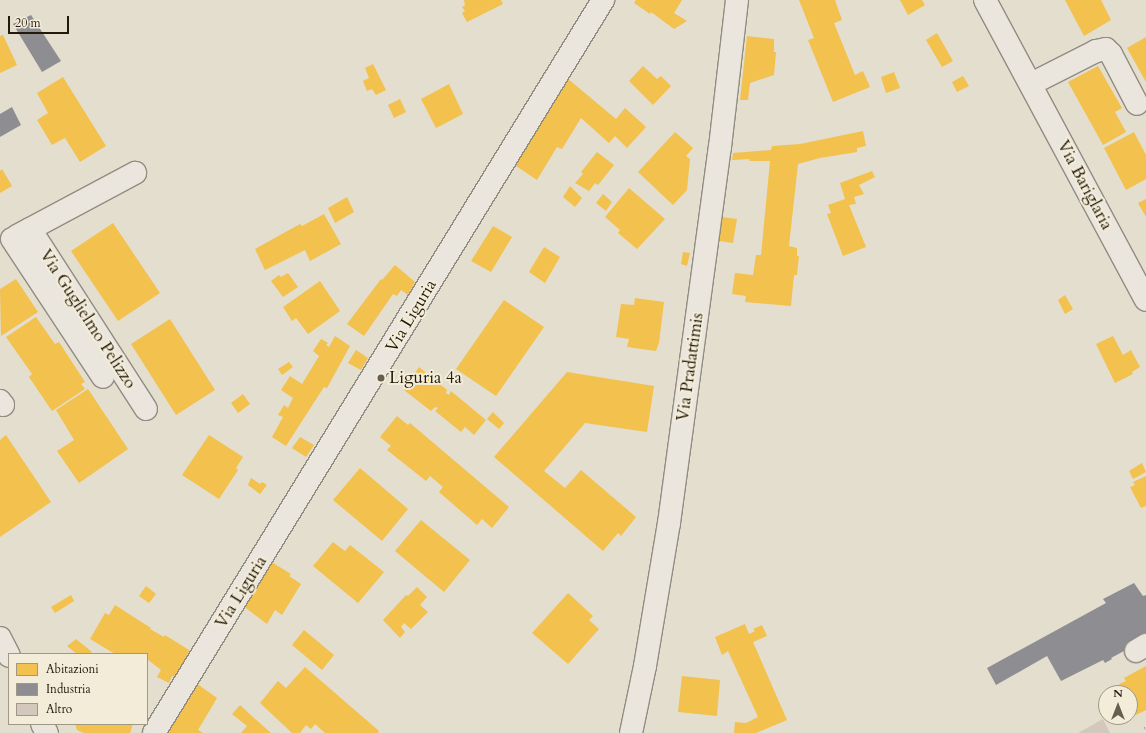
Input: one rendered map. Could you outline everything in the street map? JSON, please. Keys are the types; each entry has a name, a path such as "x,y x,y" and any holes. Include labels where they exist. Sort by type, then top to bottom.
{"street":[{"name":"Via Liguria","path":"154,733 603,0"},
{"name":"Via Pradattimis","path":"631,733 646,666 669,523 720,147 737,0"},
{"name":"Via Bariglaria","path":"985,0 1143,289"},
{"path":"1031,84 1096,52 1106,49 1111,54 1137,104"},
{"name":"Via Guglielmo Pelizzo","path":"14,238 135,173"},
{"name":"Via Guglielmo Pelizzo","path":"14,238 103,377"},
{"name":"Via Guglielmo Pelizzo","path":"14,238 146,409"},
{"path":"0,638 8,654"}],"building: Abitazioni":[{"path":"464,0 501,0 503,4 467,22 462,13 465,11 462,7 465,5"},
{"path":"636,0 682,0 674,13 687,21 674,29 651,12 650,14 634,3"},
{"path":"799,0 835,0 842,20 834,23 855,75 863,71 870,87 833,102 808,40 814,38"},
{"path":"900,0 922,0 925,5 908,15"},
{"path":"1065,0 1101,0 1111,20 1084,36"},
{"path":"937,33 953,61 942,67 926,40"},
{"path":"3,35 17,65 0,73 0,36"},
{"path":"747,36 774,39 774,52 776,52 774,75 750,83 748,100 740,100"},
{"path":"1146,37 1146,82 1127,48"},
{"path":"373,64 386,90 376,95 372,89 367,91 363,81 369,78 365,68"},
{"path":"643,66 657,79 661,76 671,86 653,105 629,81"},
{"path":"1098,66 1122,108 1115,112 1126,132 1103,145 1068,82"},
{"path":"894,72 900,88 886,93 881,77"},
{"path":"963,76 969,86 957,92 952,82"},
{"path":"63,77 106,146 80,162 65,138 52,145 37,120 48,113 37,93"},
{"path":"567,78 616,119 625,108 646,127 627,148 615,136 609,143 581,118 562,149 557,147 537,180 513,164"},
{"path":"449,84 463,114 436,128 421,99"},
{"path":"400,99 406,112 394,118 388,105"},
{"path":"863,131 866,146 857,148 857,152 820,158 798,164 789,246 797,248 797,256 799,256 797,275 794,275 791,306 745,302 746,296 732,294 735,273 753,275 756,255 761,255 770,161 750,161 749,159 732,160 733,153 771,150 772,146 800,144"},
{"path":"675,132 693,148 686,156 690,159 687,190 673,205 638,172"},
{"path":"1134,132 1146,155 1146,179 1126,190 1104,148"},
{"path":"597,152 614,165 598,185 595,183 589,191 575,183 583,174 581,172"},
{"path":"2,169 12,186 0,193 0,171"},
{"path":"872,171 875,177 859,185 864,194 854,197 856,204 849,205 866,247 843,256 827,214 831,213 828,205 845,199 840,183"},
{"path":"570,186 582,198 575,207 563,197"},
{"path":"629,188 665,219 637,249 618,233 620,230 605,217"},
{"path":"603,194 612,202 606,211 596,203"},
{"path":"347,197 354,212 335,223 328,208"},
{"path":"1146,199 1146,217 1138,203"},
{"path":"324,214 341,244 310,261 305,250 265,270 255,249 300,224 302,226"},
{"path":"722,217 737,219 733,243 719,241"},
{"path":"113,223 160,293 118,321 71,251"},
{"path":"493,226 512,237 491,272 471,261"},
{"path":"544,247 560,257 545,283 529,272"},
{"path":"683,252 690,253 687,266 681,264"},
{"path":"395,265 415,282 408,295 401,290 397,296 393,294 364,336 347,324 381,279 382,280"},
{"path":"288,273 298,287 283,297 271,281 279,275 281,277"},
{"path":"16,279 38,312 1,336 0,289"},
{"path":"320,281 340,311 308,334 296,318 292,321 283,307"},
{"path":"1065,295 1073,309 1065,314 1058,300"},
{"path":"635,298 664,302 659,343 656,351 627,347 629,339 616,337 621,304 634,305"},
{"path":"504,300 544,327 496,396 456,369"},
{"path":"36,317 55,344 59,342 85,382 81,384 85,389 52,411 29,377 32,374 6,337"},
{"path":"170,319 215,390 176,415 131,344"},
{"path":"335,336 350,346 327,388 324,387 286,446 272,437 283,417 278,415 284,405 288,408 293,398 281,390 290,376 302,384 319,356 313,351 321,339 328,343 326,345 329,347"},
{"path":"1113,336 1123,355 1131,350 1140,367 1132,372 1133,374 1115,383 1096,344"},
{"path":"356,350 368,358 361,370 348,363"},
{"path":"289,362 293,367 282,375 278,369"},
{"path":"419,367 447,390 446,393 449,395 451,391 486,420 474,435 465,427 461,432 435,411 438,408 435,407 431,411 404,390"},
{"path":"567,372 654,386 647,432 585,423 544,471 565,488 581,470 636,517 621,536 618,533 603,551 494,457"},
{"path":"88,389 128,449 79,483 57,451 74,440 56,410"},
{"path":"243,394 250,404 238,413 231,403"},
{"path":"493,412 504,423 499,429 487,419"},
{"path":"397,416 408,425 410,423 509,507 492,528 482,519 477,525 439,492 443,487 430,476 426,481 387,450 391,446 380,437"},
{"path":"6,435 51,502 0,537 0,440"},
{"path":"209,435 243,457 236,468 238,470 219,499 182,475"},
{"path":"300,437 314,445 306,457 292,448"},
{"path":"1142,463 1146,472 1133,479 1129,471"},
{"path":"360,468 408,509 382,541 333,500"},
{"path":"1146,476 1146,506 1141,508 1130,487 1135,485 1133,482"},
{"path":"251,478 260,484 262,482 267,485 260,494 248,485"},
{"path":"421,520 470,560 444,592 395,551"},
{"path":"333,542 345,551 350,545 384,572 358,603 313,566"},
{"path":"270,561 291,574 289,576 301,584 282,615 275,610 267,624 243,606"},
{"path":"146,586 156,594 149,603 139,596"},
{"path":"417,587 427,597 420,605 428,612 411,629 404,623 401,627 405,632 400,638 383,620 406,595 408,596"},
{"path":"568,593 593,616 589,620 599,629 568,664 532,633"},
{"path":"71,595 74,601 55,613 51,607"},
{"path":"115,605 151,628 150,629 164,637 165,635 189,650 187,659 175,677 172,676 169,683 157,677 161,670 148,660 148,653 113,653 90,639 105,613 109,615"},
{"path":"745,624 749,634 755,631 753,629 762,625 767,636 753,642 787,720 756,733 734,733 735,722 746,723 758,717 728,651 722,655 715,637"},
{"path":"304,630 334,655 322,670 292,645"},
{"path":"76,639 92,652 76,653 67,646"},
{"path":"1146,666 1146,710 1138,714 1138,685 1120,685 1126,681 1124,678"},
{"path":"305,667 379,731 378,733 325,733 315,724 311,729 306,725 300,733 292,733 260,703 278,681 286,688"},
{"path":"682,676 720,680 717,716 678,712"},
{"path":"196,683 217,698 198,730 203,733 167,733 174,719"},
{"path":"240,705 271,733 241,733 247,726 232,714"},
{"path":"75,725 133,725 130,733 84,733 77,730"}],"building: Industria":[{"path":"31,15 61,61 42,72 13,24"},
{"path":"12,107 21,125 0,137 0,114"},
{"path":"1134,583 1143,596 1146,595 1146,639 1111,658 1112,659 1105,663 1103,660 1061,681 1047,656 996,685 987,668 1106,603 1103,599"}],"building: Altro":[{"path":"1098,722 1098,725 1106,725 1110,733 1078,733"}],"place":[{"name":"Liguria 4a","path":"381,378"}]}
